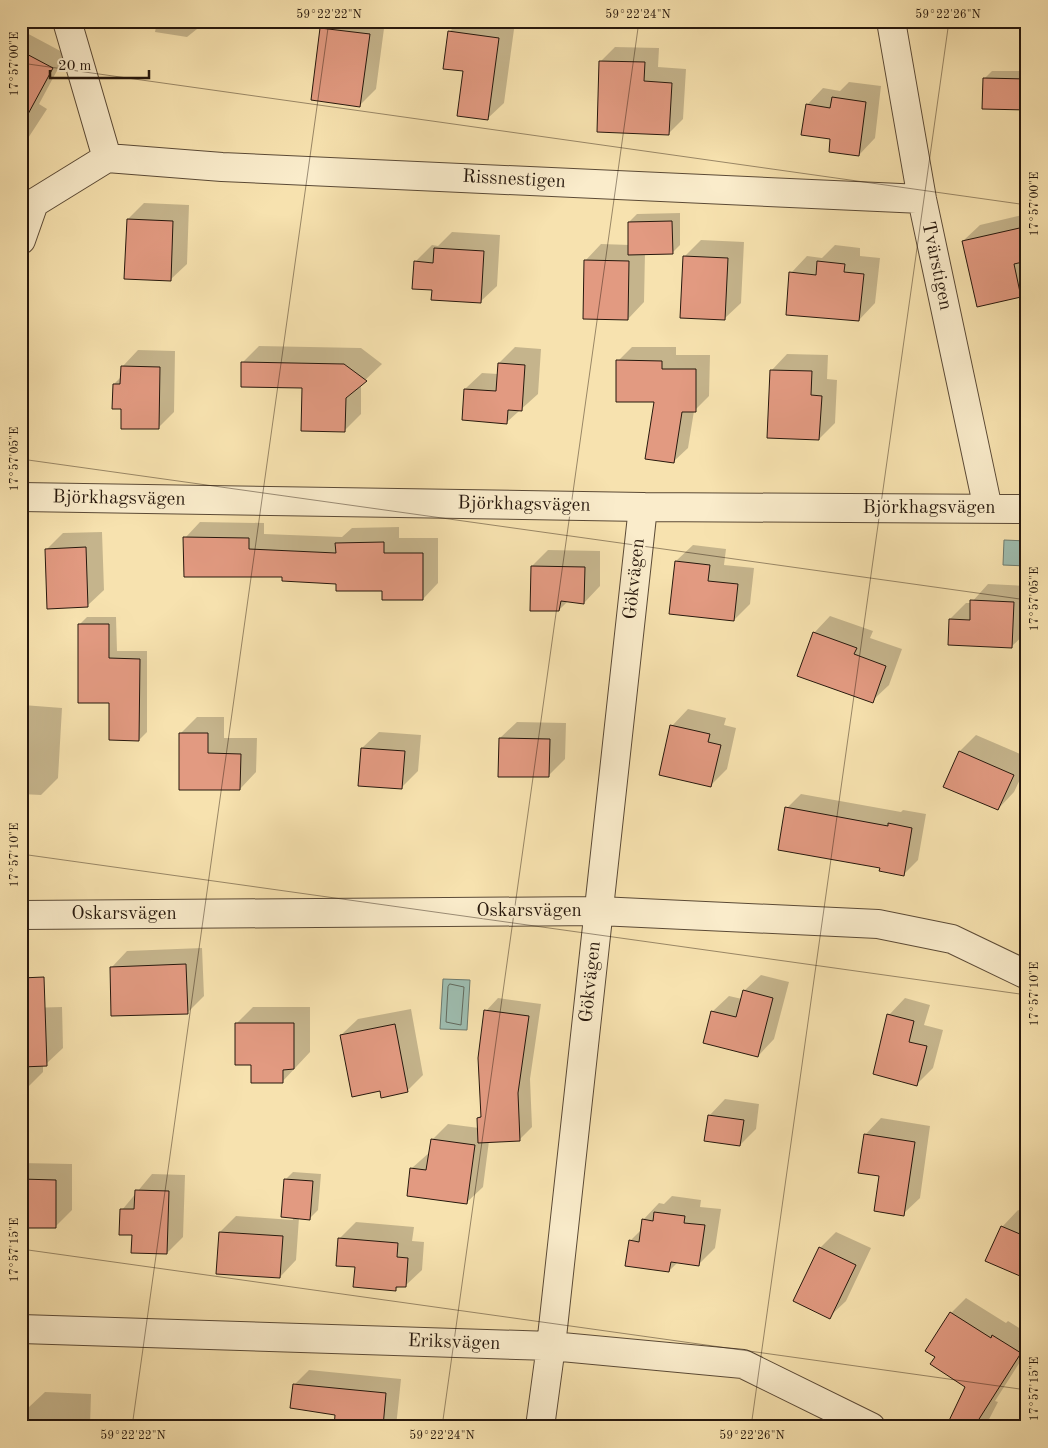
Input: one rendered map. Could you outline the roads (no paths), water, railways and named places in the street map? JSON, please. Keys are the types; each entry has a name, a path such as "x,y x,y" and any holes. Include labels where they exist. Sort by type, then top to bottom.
{"street":[{"path":"21,240 34,203 107,158 68,21"},
{"name":"Tvärstigen","path":"891,21 922,199 988,509"},
{"name":"Rissnestigen","path":"107,158 222,167 922,199"},
{"name":"Björkhagsvägen","path":"21,497 643,507 1027,508"},
{"name":"Gökvägen","path":"540,1427 551,1346 643,507"},
{"name":"Oskarsvägen","path":"21,915 599,910 878,924 952,939 1027,975"},
{"name":"Eriksvägen","path":"21,1330 551,1346 743,1364 871,1427"}],"water":[{"path":"1004,540 1027,541 1027,566 1003,565"},
{"path":"443,979 470,980 467,1030 440,1029"}]}
